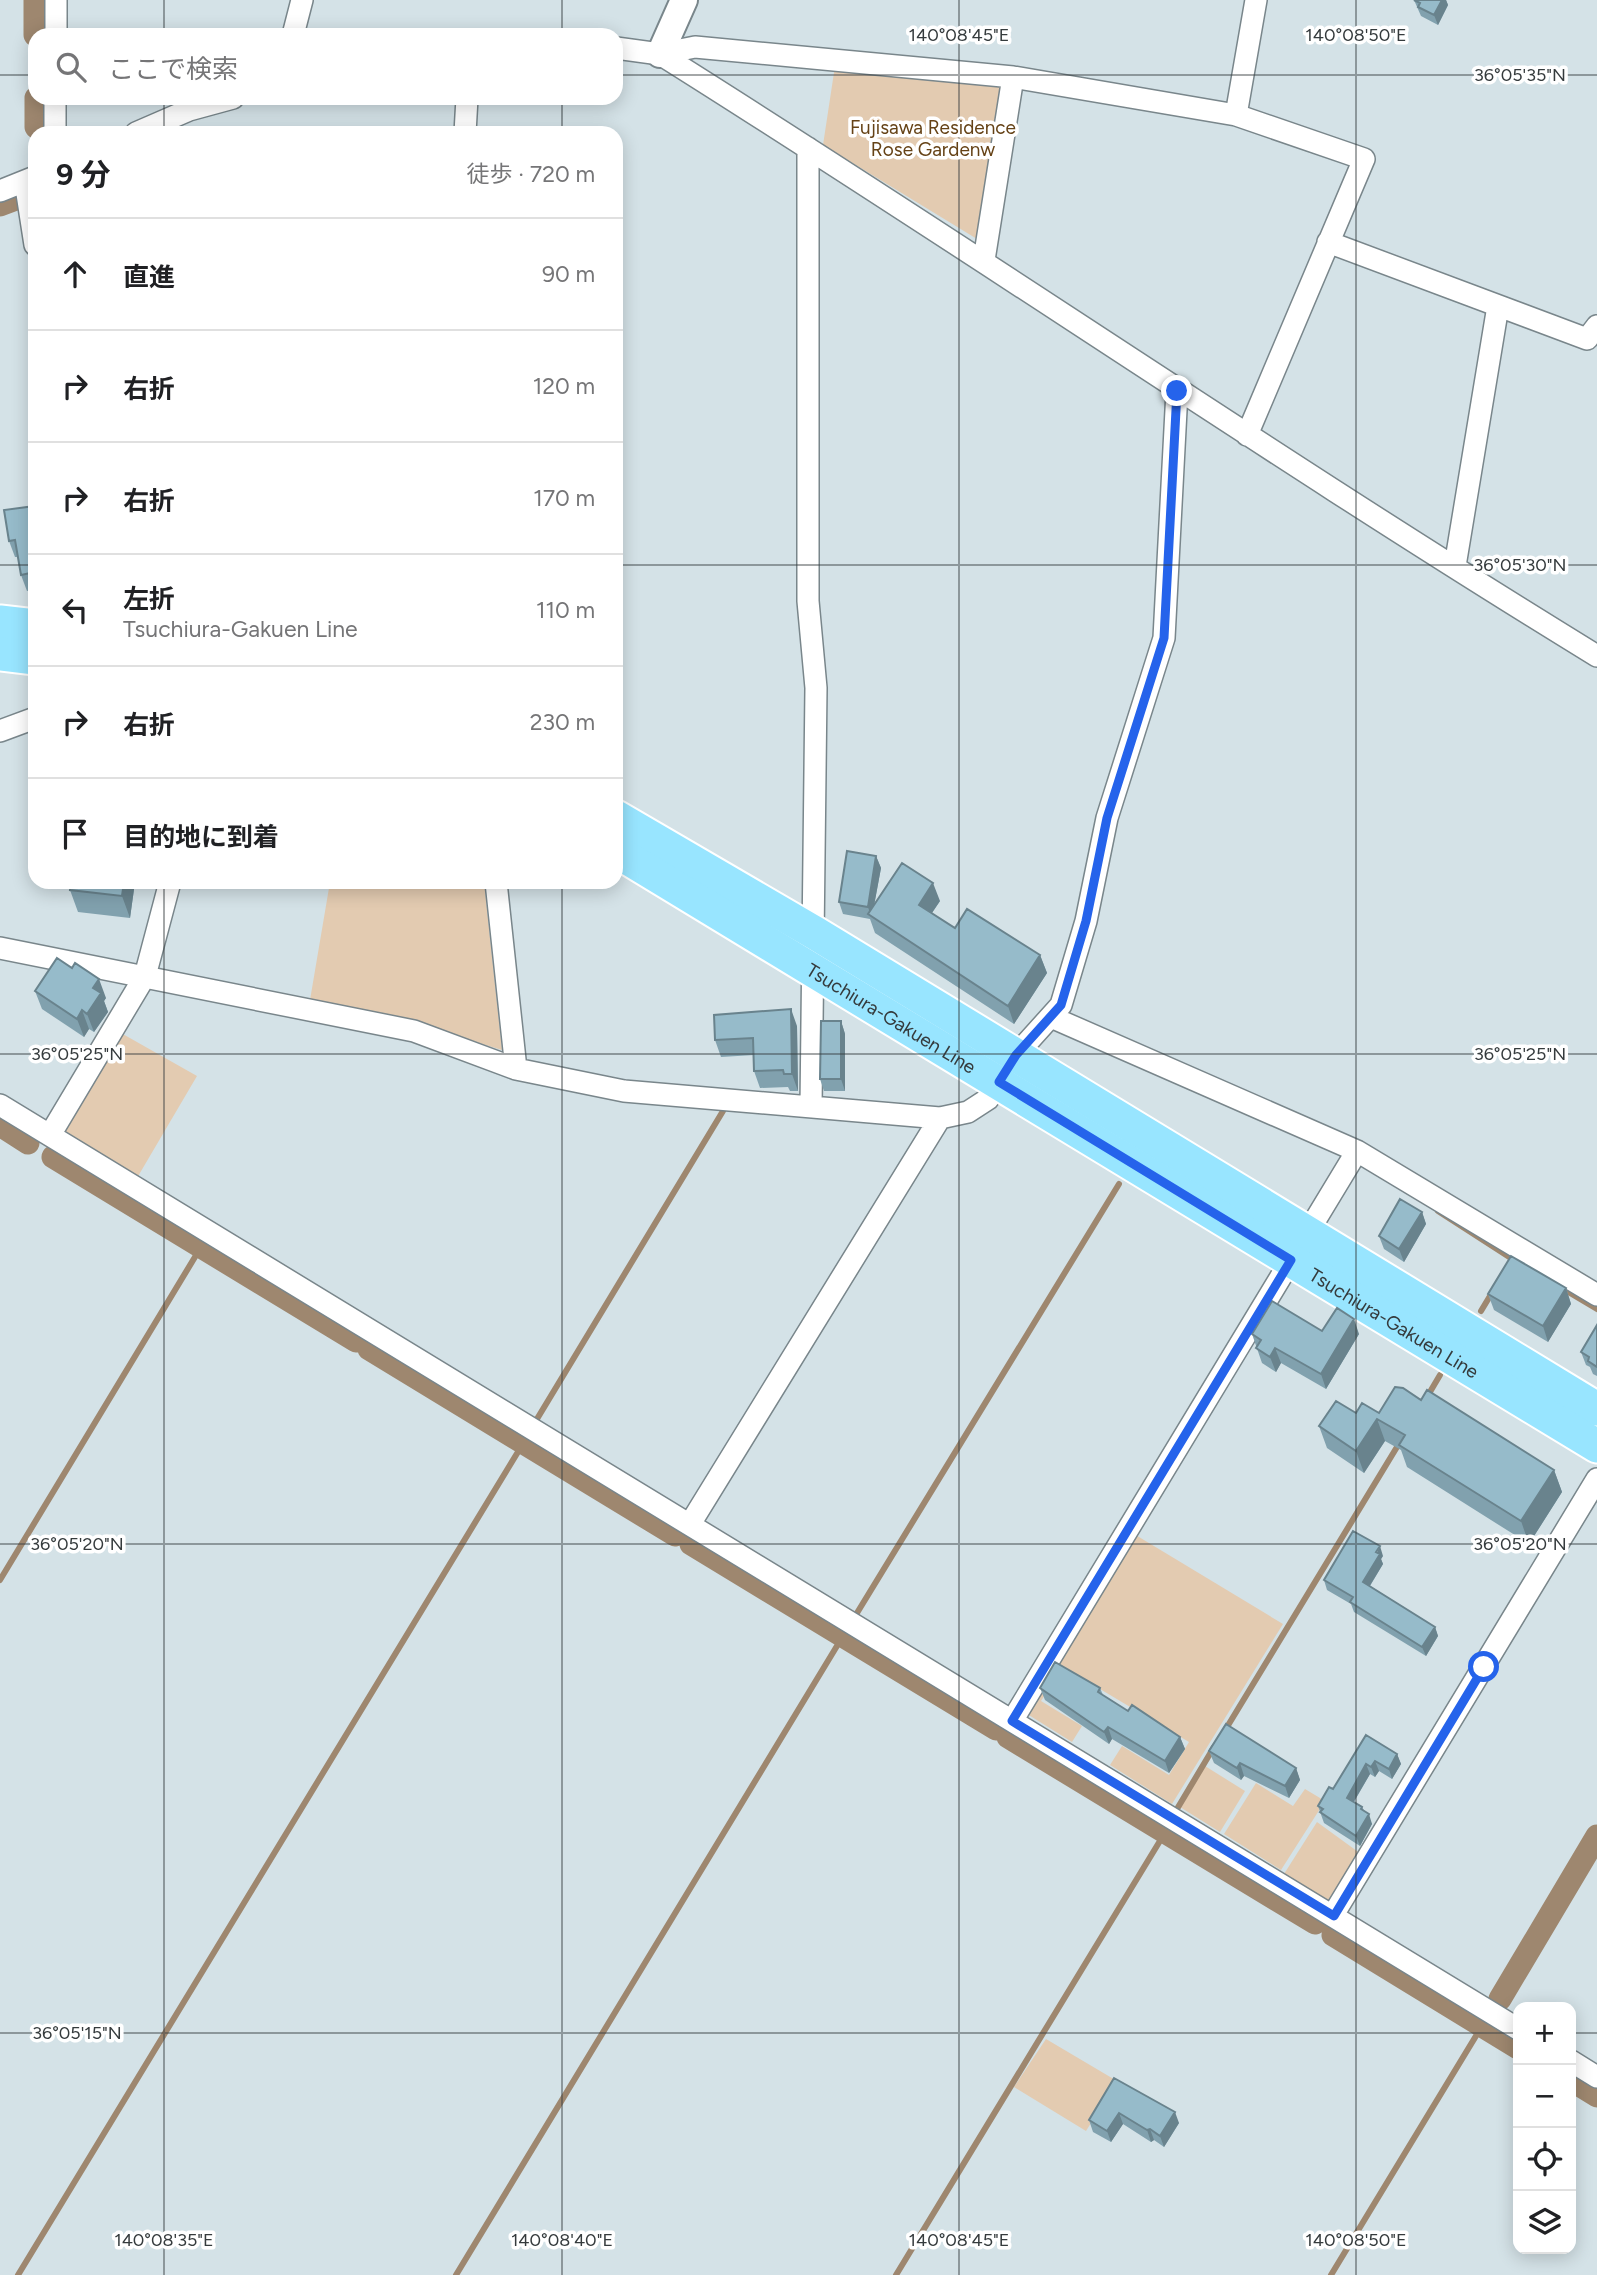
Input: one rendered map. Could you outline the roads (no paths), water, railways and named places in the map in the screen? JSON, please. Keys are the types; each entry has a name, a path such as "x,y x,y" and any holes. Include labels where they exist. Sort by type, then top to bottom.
{"main road":[{"path":"0,622 28,625"},
{"path":"0,654 28,657"},
{"name":"Tsuchiura-Gakuen Line","path":"623,821 815,933 1007,1069 1300,1247 1597,1446"},
{"name":"Tsuchiura-Gakuen Line","path":"623,855 814,970 1007,1069"},
{"name":"Tsuchiura-Gakuen Line","path":"1300,1247 1597,1409"}],"street":[{"path":"55,28 56,0"},
{"path":"295,28 302,0"},
{"path":"660,54 684,0"},
{"path":"1236,116 1256,0"},
{"path":"623,49 660,54 695,47 1013,77 1236,116 1364,159 1247,435"},
{"path":"660,54 984,260 1177,391 1597,656"},
{"path":"984,260 1013,77"},
{"path":"55,105 55,126"},
{"path":"152,126 207,105"},
{"path":"465,126 467,105"},
{"path":"808,148 808,601 817,688 811,1107"},
{"path":"0,191 28,180"},
{"path":"1328,242 1587,339 1597,326"},
{"path":"1455,566 1498,306"},
{"path":"0,948 414,1031 516,1069 624,1091 940,1118 968,1112 988,1099 1007,1069 1061,1005 1086,921 1107,818 1164,638 1177,391"},
{"path":"0,731 28,721"},
{"path":"50,1135 145,976 168,889"},
{"path":"497,889 516,1069"},
{"path":"1051,1017 1357,1151 1597,1295"},
{"path":"0,1105 1513,2026"},
{"path":"690,1524 940,1118"},
{"path":"1012,1721 1357,1151"},
{"path":"1334,1916 1597,1479"},
{"path":"1576,2064 1597,2077"}],"waterway":[{"path":"35,0 35,28"},
{"path":"36,105 36,126"},
{"path":"0,205 16,199"},
{"path":"537,1419 723,1111"},
{"path":"0,1125 28,1143"},
{"path":"53,1157 356,1341"},
{"path":"857,1613 1119,1184"},
{"path":"1438,1211 1517,1262"},
{"path":"0,1580 201,1247"},
{"path":"1560,1287 1597,1309"},
{"path":"1481,1311 1493,1291"},
{"path":"369,1349 675,1535"},
{"path":"1427,1397 1440,1375"},
{"path":"18,2275 524,1442"},
{"path":"1224,1732 1400,1442"},
{"path":"691,1544 996,1729"},
{"path":"456,2275 843,1636"},
{"path":"1008,1737 1315,1923"},
{"path":"1177,1809 1214,1747"},
{"path":"896,2275 1166,1831"},
{"path":"1500,1999 1597,1836"},
{"path":"1333,1935 1513,2045"},
{"path":"1331,2275 1482,2026"},
{"path":"1576,2083 1597,2096"}],"park label":[{"name":"Fujisawa Residence Rose Gardenw","path":"933,138"}]}
